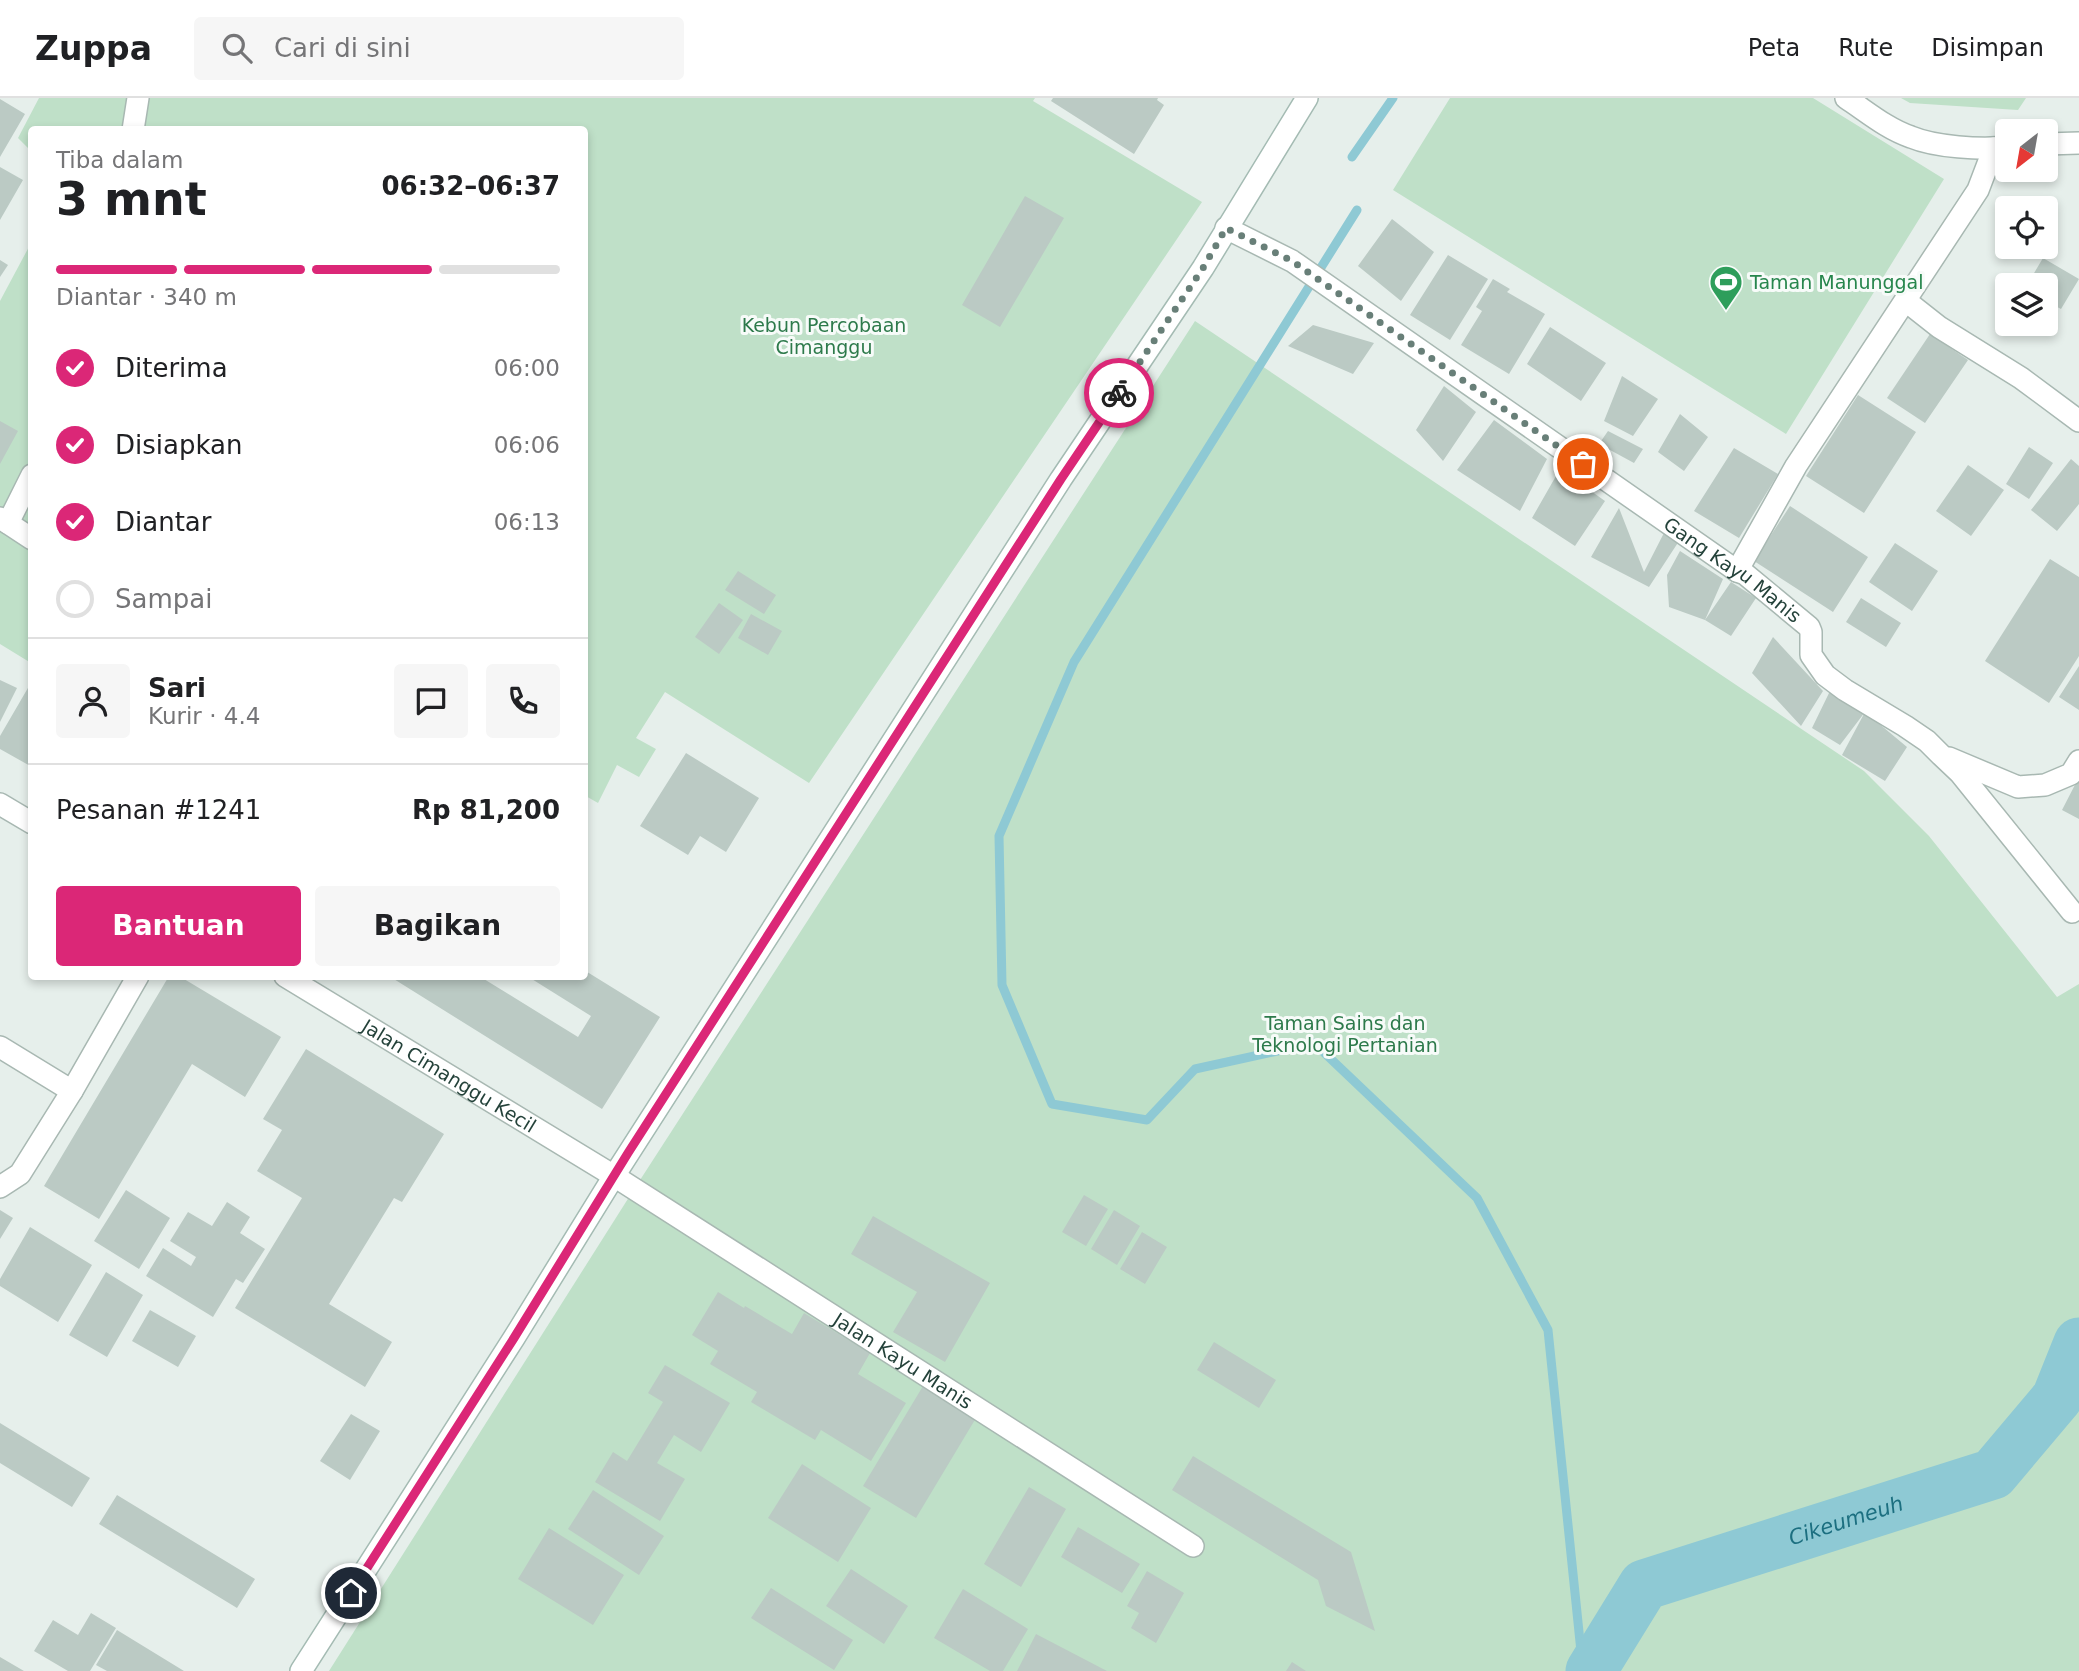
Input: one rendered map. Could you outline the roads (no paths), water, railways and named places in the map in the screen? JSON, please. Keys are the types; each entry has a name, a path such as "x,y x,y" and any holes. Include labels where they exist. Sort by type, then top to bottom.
{"street":[{"path":"134,126 138,98"},
{"path":"301,1671 614,1176 1061,479 1203,268 1307,98"},
{"path":"1846,98 1909,137 1929,143 1995,148"},
{"path":"2058,144 2079,143"},
{"path":"1737,571 1796,466 1978,190 1995,159"},
{"name":"Gang Kayu Manis","path":"1226,228 1292,261 1745,574 1809,627 1811,655 1825,675 1905,726 1960,774 2071,912"},
{"path":"1906,301 1939,327 2021,378 2079,421"},
{"path":"28,482 4,521 28,536"},
{"path":"1941,755 2018,787 2045,785 2071,774 2079,761"},
{"path":"0,804 28,821"},
{"path":"0,1187 20,1174 72,1091 136,980"},
{"name":"Jalan Cimanggu Kecil","path":"292,980 614,1176"},
{"path":"0,1047 72,1091"},
{"name":"Jalan Kayu Manis","path":"614,1176 1193,1546"}],"waterway":[{"path":"1352,157 1393,98"},
{"path":"1357,210 1074,662 999,836 1002,985 1052,1104 1147,1120 1195,1069 1314,1043 1477,1198 1548,1330 1583,1671"},
{"name":"Cikeumeuh","path":"1591,1671 1644,1585 1993,1474 2057,1398 2079,1343"}],"place":[{"name":"Taman Manunggal","path":"1726,312"}],"park label":[{"name":"Kebun Percobaan Cimanggu","path":"824,336"},
{"name":"Taman Sains dan Teknologi Pertanian","path":"1345,1034"}]}
